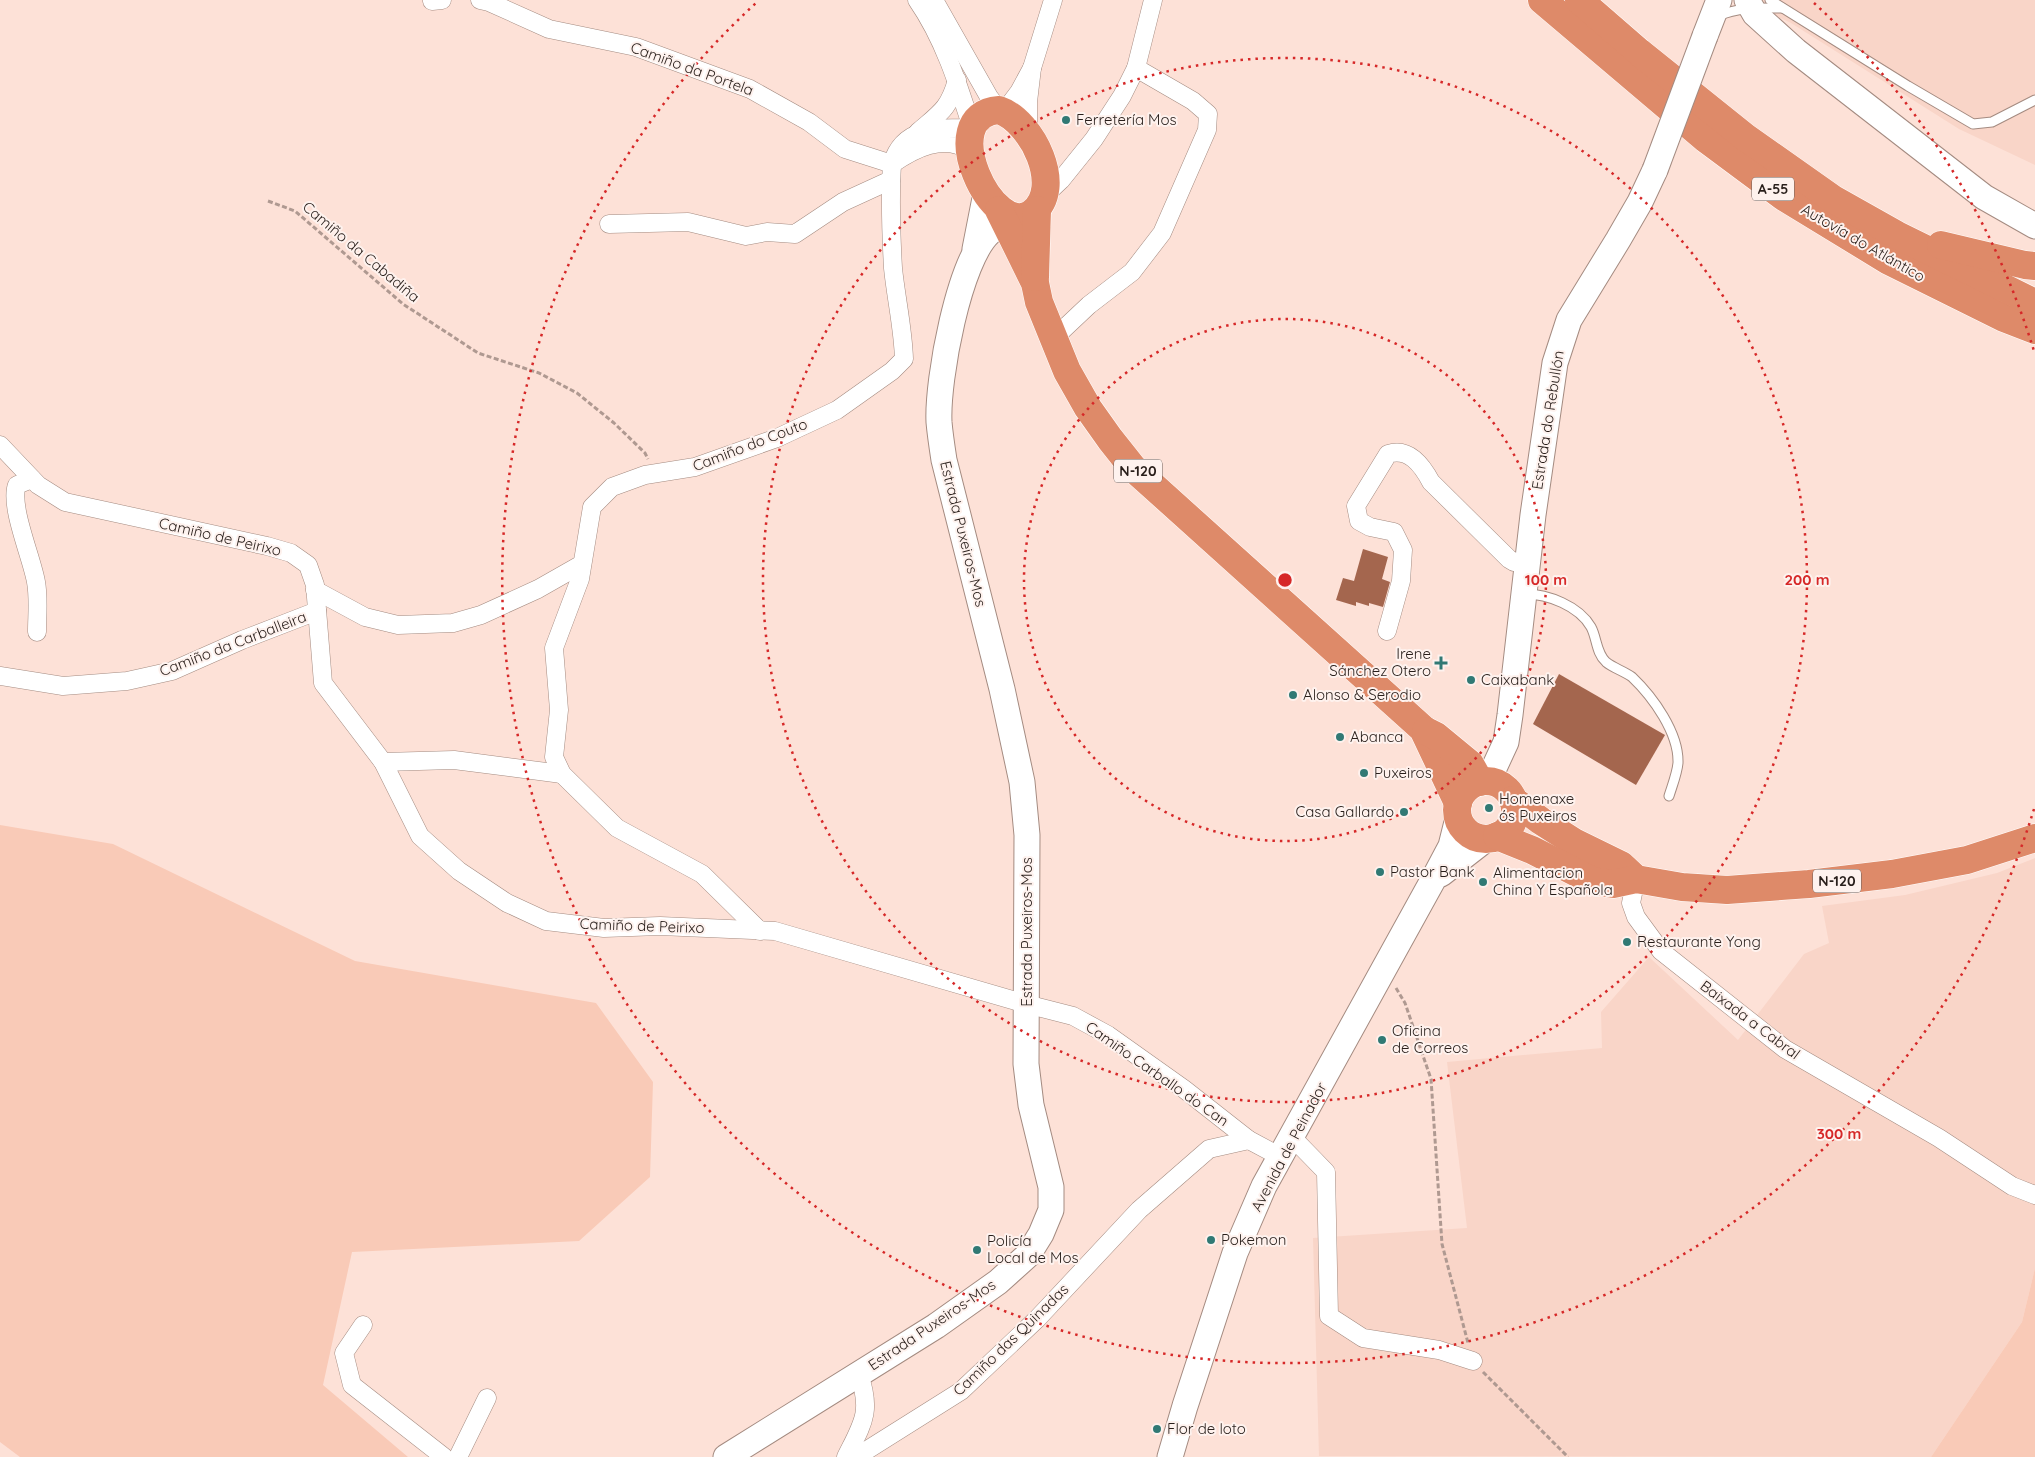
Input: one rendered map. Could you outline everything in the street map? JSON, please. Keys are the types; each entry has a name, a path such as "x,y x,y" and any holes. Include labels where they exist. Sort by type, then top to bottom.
{"highway":[{"name":"Autovía do Atlántico","path":"1542,0 1706,139 1784,197 1889,261 2004,318 2035,330"},
{"name":"Autovía do Atlántico","path":"1579,0 1639,52 1745,137 1833,199 1897,234 2035,303"},
{"path":"1015,208 979,181 971,139 983,115 992,111 1002,111 1020,124 1035,145 1045,173 1015,208 1018,248 1034,283"},
{"name":"N-120","path":"1015,208 1040,302 1067,371 1088,408 1133,468 1423,730 1436,736 1470,764 1484,781 1504,787 1513,800 1541,821 1574,842 1621,865 1636,879"},
{"path":"1897,234 2035,266"},
{"name":"N-120","path":"1423,730 1466,831 1473,835 1492,837 1532,850 1593,881 1613,884 1636,879 1682,887 1727,890 1810,884 1892,874 1968,860 2035,838"},
{"path":"1458,810 1468,788 1484,781"},
{"path":"1492,837 1510,825 1514,817 1513,800"}],"street":[{"name":"Camiño da Portela","path":"480,0 489,2 549,29 636,47 750,89 809,122 845,149 892,172"},
{"path":"917,0 938,38 956,80 971,139"},
{"path":"934,0 989,97 1002,111 1019,92 1032,68"},
{"path":"1053,0 1032,68 1028,102 1035,145 1051,163 1060,163 1078,155"},
{"path":"977,249 989,233 1015,208 1061,180 1078,155 1108,119 1136,68 1153,0"},
{"path":"1756,3 1755,14 1796,51 1984,197 2035,226"},
{"name":"Estrada do Rebullón","path":"1484,781 1506,742 1551,389 1561,341 1569,320 1640,202 1655,170 1712,18"},
{"path":"1054,338 1089,305 1132,272 1162,233 1207,130 1208,114 1193,101 1136,68"},
{"name":"Camiño do Couto","path":"760,931 702,874 617,828 562,774 554,757 559,710 554,648 580,579 592,507 612,487 645,475 695,467 783,435 837,410 892,371 904,359 903,335 894,269 890,194 892,172 899,147 946,108 952,98 956,80"},
{"path":"913,136 930,130 971,139"},
{"path":"609,224 688,222 746,236 767,232 795,234 892,172 915,150 946,142 957,143 971,139"},
{"name":"Estrada Puxeiros-Mos","path":"726,1457 936,1326 998,1282 1028,1255 1041,1234 1051,1210 1051,1187 1031,1105 1026,1064 1027,835 1022,782 1002,689 944,460 939,421 941,387 947,344 960,296 977,249 1015,208"},
{"path":"977,249 995,240 1018,248"},
{"name":"Camiño de Peirixo","path":"0,445 38,485 65,502 267,546 291,553 308,565 315,590 323,683 383,762 420,836 459,871 506,903 546,921 604,928 660,926 774,931 1026,1004"},
{"path":"1387,631 1402,581 1403,550 1394,532 1370,527 1359,520 1356,506 1388,454 1396,451 1413,456 1424,467 1431,482 1509,559 1514,562 1528,563"},
{"path":"32,479 17,485 14,492 36,583 37,632"},
{"path":"315,590 366,618 398,625 453,623 489,612 538,589 582,564"},
{"name":"Camiño da Carballeira","path":"0,676 62,686 127,681 172,671 242,640 317,611"},
{"path":"383,762 454,760 562,774"},
{"name":"Avenida de Peinador","path":"1170,1457 1236,1253 1264,1186 1382,975 1451,846 1458,810"},
{"name":"Avenida de Peinador","path":"1433,880 1492,837"},
{"name":"Baixada a Cabral","path":"1636,879 1631,903 1636,917 1661,951 1785,1050 1939,1138 2012,1186 2035,1195"},
{"name":"Camiño Carballo do Can","path":"1026,1004 1073,1016 1108,1035 1184,1089 1249,1140 1287,1147 1326,1172 1329,1316 1363,1338 1439,1350 1473,1361"},
{"name":"Camiño das Quinadas","path":"856,1457 961,1391 1037,1319 1139,1210 1209,1149 1249,1140"},
{"path":"363,1325 344,1354 352,1385 444,1457"},
{"path":"846,1457 864,1421 866,1394 859,1374"},
{"path":"458,1457 487,1398"}],"lane":[{"path":"1756,3 1782,8"},
{"path":"1712,18 1756,3 1782,8 1973,124 1992,122 2035,100"},
{"path":"1525,594 1537,594 1575,608 1591,627 1598,650 1605,661 1631,676 1652,700 1674,737 1678,763 1669,796"}],"path":[{"name":"Camiño da Cabadiña","path":"268,201 295,211 403,304 478,353 539,373 577,393 614,423 645,454 654,473"},
{"path":"1382,975 1396,987 1406,1003 1431,1079 1442,1244 1473,1361 1568,1457"}],"shaded area":[{"path":"1743,0 2035,0 2035,165 1959,129 1791,23"},
{"path":"0,825 113,844 355,961 596,1003 653,1082 650,1177 579,1241 352,1252 323,1385 408,1457 20,1457 0,1442"},
{"path":"2035,858 2035,1268 2022,1322 1931,1457 1319,1456 1313,1238 1467,1228 1447,1062 1602,1048 1601,1012 1649,957 1738,1040 1804,954 1829,943 1822,906 1905,895 1997,873"},
{"path":"2035,1268 2035,1457 1931,1457 2022,1322"}],"building":[{"path":"1363,549 1388,557 1382,579 1390,582 1383,607 1369,603 1369,606 1356,602 1356,606 1336,600 1343,578 1354,581"},
{"path":"1559,674 1665,735 1636,785 1533,724"}],"place":[{"name":"Ferretería Mos","path":"1066,120"},
{"name":"Irene Sánchez Otero","path":"1441,663"},
{"name":"Caixabank","path":"1471,680"},
{"name":"Alonso & Serodio","path":"1293,695"},
{"name":"Abanca","path":"1340,737"},
{"name":"Puxeiros","path":"1364,773"},
{"name":"Homenaxe ós Puxeiros","path":"1489,808"},
{"name":"Casa Gallardo","path":"1404,812"},
{"name":"Pastor Bank","path":"1380,872"},
{"name":"Alimentacion China Y Española","path":"1483,882"},
{"name":"Restaurante Yong","path":"1627,942"},
{"name":"Oficina de Correos","path":"1382,1040"},
{"name":"Pokemon","path":"1211,1240"},
{"name":"Policía Local de Mos","path":"977,1250"},
{"name":"Flor de loto","path":"1157,1429"}]}
